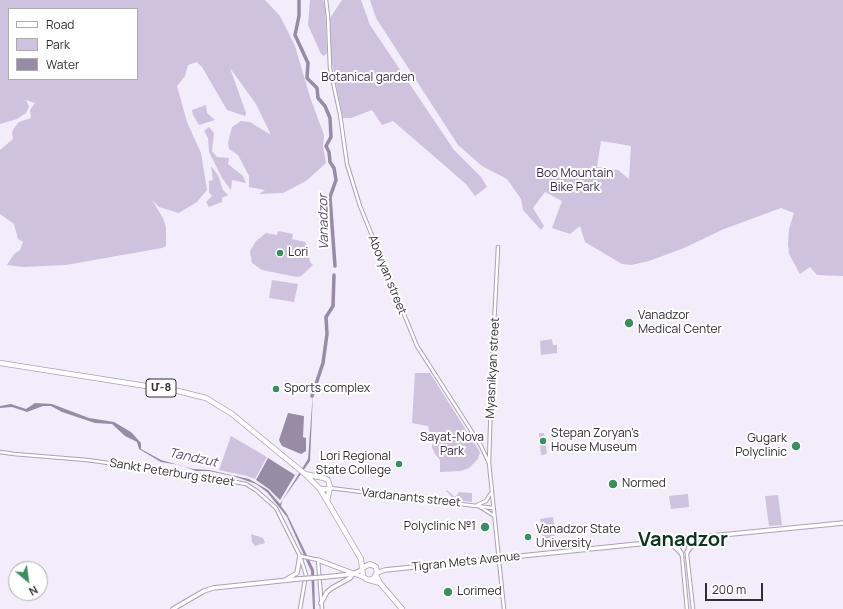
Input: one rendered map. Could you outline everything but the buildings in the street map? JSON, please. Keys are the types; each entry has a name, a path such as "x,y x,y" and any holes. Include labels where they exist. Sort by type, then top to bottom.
{"highway":[{"name":"Մ-8","path":"0,363 172,390 206,398 223,407 318,486 361,559 368,564"},
{"name":"Մ-8","path":"305,474 322,477"},
{"path":"327,502 329,489 328,480 322,477 317,479 318,486 329,489"},
{"name":"Մ-8","path":"361,559 362,569"},
{"path":"380,583 363,577 362,569 368,564 376,567 380,583 402,609"},
{"path":"369,580 377,574"}],"main road":[{"name":"Tigran Mets Avenue","path":"377,574 385,570 667,541 687,537 843,523"},
{"path":"687,537 689,538 689,542"},
{"path":"687,552 699,537"},
{"name":"Tigran Mets Avenue","path":"667,541 677,543 689,542 699,537"},
{"path":"677,543 676,540 678,538"},
{"path":"667,541 676,546 681,553"},
{"path":"284,580 297,573 300,556"},
{"path":"318,560 363,577"},
{"name":"Tigran Mets Avenue","path":"376,567 385,570"},
{"path":"321,603 327,592 362,569"},
{"path":"173,609 204,591 214,588 353,574"}],"street":[{"name":"Abovyan street","path":"326,0 330,68 340,114 347,164 370,234 417,346 481,446 490,463"},
{"name":"Myasnikyan street","path":"498,247 492,366 490,463 493,508 504,609"},
{"name":"Sankt Peterburg street","path":"0,452 102,462 210,477 246,484 262,495 276,508 300,556 306,575 300,609"},
{"name":"Vardanants street","path":"329,489 493,508"},
{"path":"474,505 486,501 492,491"},
{"path":"474,505 489,511 494,518"},
{"path":"689,542 687,552 693,609"},
{"path":"677,543 681,553 687,609"},
{"path":"300,556 318,560 322,609"}],"green space":[{"path":"0,0 265,0 280,16 295,46 310,97 324,135 323,146 326,163 306,181 283,193 259,194 265,190 249,187 249,176 238,155 229,149 228,143 232,127 241,121 250,122 271,135 256,104 230,68 246,113 245,116 227,110 202,67 197,62 188,65 185,76 177,86 187,122 201,153 207,190 197,202 179,213 159,207 152,200 163,218 166,227 166,246 162,248 66,265 23,267 7,265 14,254 20,250 23,242 18,239 14,224 0,214 0,150 13,139 12,133 19,122 31,118 30,110 35,103 26,100 29,107 26,113 17,119 0,124"},
{"path":"310,0 323,0 325,6 327,53 324,56 321,54 308,25"},
{"name":"Botanical garden","path":"342,0 361,0 370,25 454,150 481,177 487,187 475,196 466,184 393,121 382,125 372,110 351,118 343,118 331,58 330,41 330,18"},
{"name":"Boo Mountain Bike Park","path":"370,0 843,0 843,276 817,275 810,267 800,274 789,254 788,244 789,229 794,213 781,208 724,229 684,248 649,261 631,265 622,264 585,242 580,226 570,234 552,228 562,201 545,192 533,208 544,226 541,230 523,210 521,199 507,179 482,166 458,145 376,18","holes":["601,141 631,146 629,179 618,170 597,167"]},
{"path":"206,105 207,113 215,120 199,125 193,115 192,110"},
{"path":"209,127 214,133 212,151 217,157 229,158 228,164 243,176 246,183 232,180 231,190 222,178 209,152 208,138 204,131"},
{"path":"211,166 218,175 223,190 228,195 222,198 222,202 209,207 206,202 212,196 209,192 209,181 213,180"},
{"name":"Lori","path":"278,231 293,234 292,239 305,242 308,247 310,262 313,265 301,276 297,277 262,270 252,263 250,251 256,241 266,233 277,235"},
{"path":"272,280 298,284 294,302 269,298"},
{"path":"552,339 553,345 557,345 557,353 541,355 540,341"},
{"name":"Sayat-Nova Park","path":"415,373 430,373 480,452 478,459 469,468 461,471 440,472 440,460 432,447 434,437 430,434 428,426 412,423"},
{"path":"539,433 544,433 547,454 541,455"},
{"path":"231,436 267,457 255,479 219,470"},
{"path":"447,490 455,497 459,492 472,493 472,502 455,500 446,491"},
{"path":"688,494 689,507 671,509 669,496"},
{"path":"778,495 782,525 769,526 765,496"},
{"path":"553,517 556,545 544,547 540,519"},
{"path":"251,534 263,538 265,543 255,546 252,542"}],"water":[{"path":"313,392 310,461 282,501 281,506 287,514 314,570 315,609 313,609 311,571 287,517 267,492 256,484 233,476 209,471 196,471 184,466 193,469 209,470 249,479 268,490 280,504 308,459"},
{"path":"35,403 52,404 89,418 114,422 131,432 141,443 141,449 161,460 177,465 161,462 139,449 137,442 125,436 112,424 95,423 62,412 51,406 43,406 27,412 12,407 0,408 0,406 11,404 26,409"},
{"path":"288,413 304,416 303,437 306,438 306,451 301,454 282,446 279,440"},
{"path":"268,458 295,475 280,500 269,489 256,480"}],"waterway":[{"name":"Vanadzor","path":"299,0 299,16 295,35 308,63 307,78 317,88 318,98 325,106 330,118 331,137 326,146 329,152 330,162 334,168 336,180 330,197 335,266"},
{"name":"Vanadzor","path":"312,396 323,363 327,334 326,317 333,306 334,275"}],"place":[{"name":"Lori","path":"280,253"},
{"name":"Vanadzor Medical Center","path":"629,323"},
{"name":"Sports complex","path":"276,389"},
{"name":"Stepan Zoryan's House Museum","path":"543,441"},
{"name":"Gugark Polyclinic","path":"796,446"},
{"name":"Lori Regional State College","path":"399,464"},
{"name":"Normed","path":"613,484"},
{"name":"Polyclinic №1","path":"485,527"},
{"name":"Vanadzor State University","path":"528,537"},
{"name":"Lorimed","path":"448,592"}],"district":[{"name":"Vanadzor","path":"683,540"}],"water label":[{"name":"Tandzut","path":"193,458"}]}
